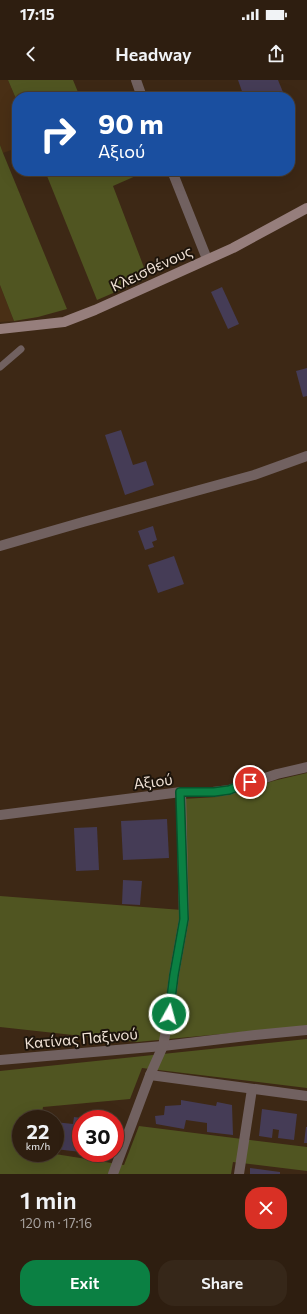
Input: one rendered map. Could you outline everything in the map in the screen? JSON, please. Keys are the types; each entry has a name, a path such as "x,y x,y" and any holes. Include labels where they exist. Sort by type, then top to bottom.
{"main road":[{"name":"Κλεισθένους","path":"0,329 64,322 95,310 233,248 307,208"}],"street":[{"path":"136,80 140,92"},
{"path":"174,176 207,259"},
{"path":"0,546 254,476 307,456"},
{"name":"Αξιού","path":"0,815 180,792 214,792 229,790 278,774 307,767"},
{"path":"113,1174 150,1075 163,1046 169,1014 175,968 184,919 180,792"},
{"name":"Κατίνας Παξινού","path":"0,1060 163,1046 307,1030"},
{"path":"150,1075 307,1096"},
{"path":"239,1174 252,1089"}],"lane":[{"path":"0,367 21,350"}],"shaded area":[{"path":"0,80 8,80 13,92 12,150 3,153 0,145"},
{"path":"0,285 14,321 0,322"}],"green space":[{"path":"8,80 73,80 78,92 13,92"},
{"path":"0,145 67,309 38,317 14,321 0,285"},
{"path":"47,176 136,176 113,186 148,278 97,300"},
{"path":"307,773 307,1026 137,1042 0,1027 0,896 182,910 182,799 217,797"},
{"path":"307,1039 307,1088 142,1068 130,1099 43,1107 42,1110 12,1110 12,1162 64,1162 64,1155 72,1157 72,1162 105,1162 124,1165 139,1126 307,1147 307,1171 233,1162 231,1174 0,1174 0,1071"}],"building":[{"path":"238,80 278,80 283,92 242,92"},
{"path":"222,287 239,324 228,329 211,292"},
{"path":"307,368 307,396 303,397 296,371"},
{"path":"121,430 133,465 146,461 154,485 125,495 105,435"},
{"path":"153,526 157,540 152,542 154,547 145,550 138,531"},
{"path":"174,556 184,584 158,593 148,565"},
{"path":"167,819 169,858 123,860 121,821"},
{"path":"97,827 99,870 76,871 74,828"},
{"path":"123,880 142,881 140,905 122,904"},
{"path":"181,1100 216,1106 217,1102 232,1105 233,1135 207,1132 207,1123 186,1120 184,1129 156,1124 155,1116 164,1115 165,1106 181,1105"},
{"path":"262,1109 297,1114 294,1140 278,1138 279,1130 273,1129 272,1138 259,1136"},
{"path":"64,1123 72,1124 72,1151 64,1150"},
{"path":"306,1127 307,1143 304,1143"},
{"path":"250,1168 280,1172 280,1174 250,1174"}],"route":[{"path":"169,1014 184,919 180,792 214,792 229,790 250,782"}]}
